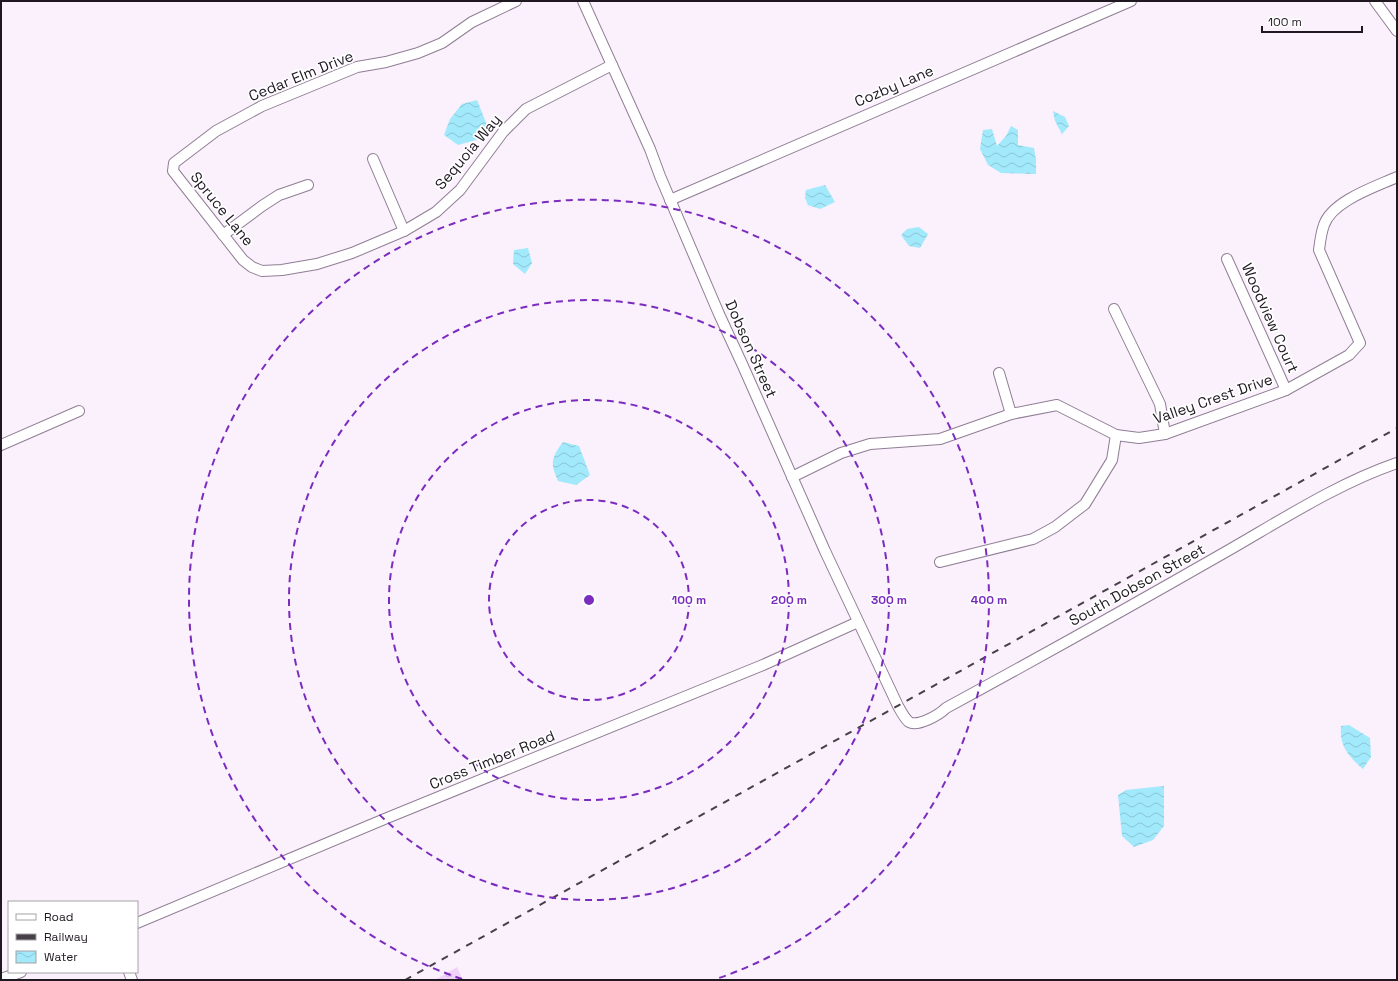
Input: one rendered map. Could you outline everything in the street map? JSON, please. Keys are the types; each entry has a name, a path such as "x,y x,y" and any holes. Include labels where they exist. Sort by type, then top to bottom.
{"street":[{"name":"Cedar Elm Drive","path":"172,168 174,163 216,132 262,106 357,67 386,62 418,53 442,43 472,22 516,1"},
{"name":"Dobson Street","path":"583,1 650,149 670,200 719,314 744,366 792,477 858,622 898,706"},
{"name":"Cozby Lane","path":"670,200 1131,1"},
{"path":"1375,1 1397,31"},
{"name":"Sequoia Way","path":"252,267 262,271 282,270 317,264 352,253 404,231 436,212 460,190 503,132 526,109 612,65"},
{"path":"373,159 404,231"},
{"name":"Spruce Lane","path":"172,168 182,184 243,260 252,267"},
{"name":"Valley Crest Drive","path":"792,477 842,453 870,444 940,439 1011,414 1057,405 1116,435 1139,438 1165,434 1286,390 1349,355 1360,343 1319,250 1324,224 1332,213 1345,202 1397,177"},
{"path":"223,235 279,195 308,185"},
{"name":"Woodview Court","path":"1227,259 1286,390"},
{"path":"1114,309 1160,404 1165,434"},
{"path":"999,373 1011,414"},
{"path":"1,445 79,411"},
{"path":"940,562 1033,539 1055,527 1085,504 1112,460 1116,435"},
{"name":"South Dobson Street","path":"898,706 909,722 915,723 925,721 1303,508 1354,481 1397,463"},
{"name":"Cross Timber Road","path":"138,923 387,818 763,666 858,622"},
{"path":"1,980 18,973"}],"green space":[{"path":"457,967 463,980 435,980"}],"water":[{"path":"477,100 487,125 483,138 458,145 444,135 450,119 462,104"},
{"path":"1053,111 1065,117 1069,126 1062,134 1055,121"},
{"path":"1011,126 1018,130 1018,145 1034,148 1036,174 1001,173 988,165 980,149 983,130 992,129 997,146 1006,136"},
{"path":"825,185 835,202 820,209 808,205 805,198 806,190"},
{"path":"919,227 928,234 920,248 909,246 901,235 907,229"},
{"path":"528,248 532,263 525,274 513,264 514,250"},
{"path":"563,442 579,446 590,475 576,485 558,481 554,470 554,457"},
{"path":"1349,725 1370,738 1371,757 1363,769 1353,760 1343,745 1341,726"},
{"path":"1164,786 1164,826 1153,840 1134,847 1122,836 1118,795 1126,790"}],"railway":[{"path":"405,980 1397,428"}]}
